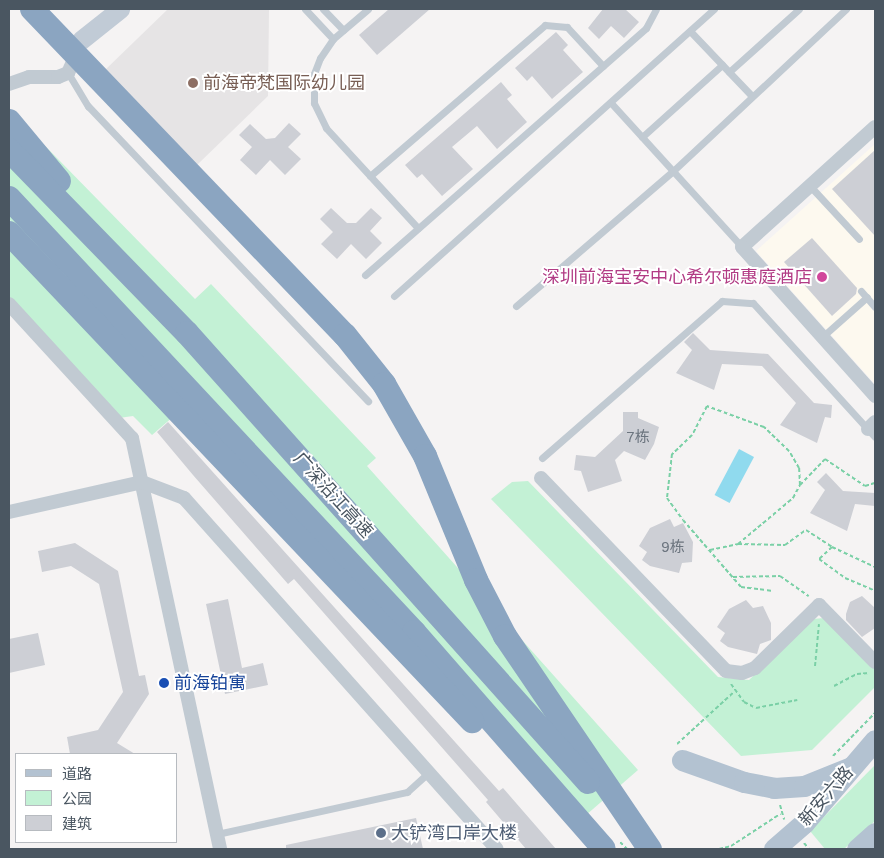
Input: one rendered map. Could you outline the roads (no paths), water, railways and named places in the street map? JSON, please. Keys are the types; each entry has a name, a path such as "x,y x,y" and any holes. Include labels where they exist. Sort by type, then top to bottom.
{"highway":[{"path":"32,9 346,335 384,384 426,456 476,580 505,636 648,849"},
{"path":"9,121 187,333"},
{"name":"广深沿江高速","path":"9,150 187,333 648,849"},
{"name":"广深沿江高速","path":"9,198 414,632 604,849"},
{"path":"9,233 412,660 600,849"}],"main road":[{"path":"81,40 100,9"},
{"path":"81,40 120,9"},
{"name":"新安六路","path":"779,848 804,823 875,740"},
{"path":"677,754 744,782 788,788 818,782 851,767"},
{"path":"857,849 875,833"}],"street":[{"path":"9,84 30,77 58,77 68,73 74,65 81,40"},
{"path":"875,127 742,247 875,396"},
{"path":"9,304 132,438 220,849"},
{"path":"541,478 726,671 742,673 756,668 819,605 875,662"},
{"path":"9,512 142,482 184,498 496,849"}],"lane":[{"path":"305,9 333,39"},
{"path":"323,9 343,30"},
{"path":"368,9 333,39 314,74 314,103 326,128 418,228"},
{"path":"365,274 646,28 656,9"},
{"path":"394,296 612,104 714,9"},
{"path":"729,72 799,9"},
{"path":"516,306 673,171 748,101 750,94 846,9"},
{"path":"370,176 534,30 545,25 567,27 603,66"},
{"path":"690,32 750,94"},
{"path":"642,137 722,65"},
{"path":"68,73 88,106 368,401"},
{"path":"612,104 742,247"},
{"path":"810,186 859,239"},
{"path":"861,291 875,307"},
{"path":"822,337 867,297"},
{"path":"542,458 722,301 753,303 873,429"},
{"path":"217,834 407,792 429,772"}],"water":[{"path":"739,449 754,457 730,503 715,495"}],"place":[{"name":"前海帝梵国际幼儿园","path":"193,83"},
{"name":"深圳前海宝安中心希尔顿惠庭酒店","path":"822,277"},
{"name":"前海铂寓","path":"164,683"},
{"name":"大铲湾口岸大楼","path":"381,833"}]}
